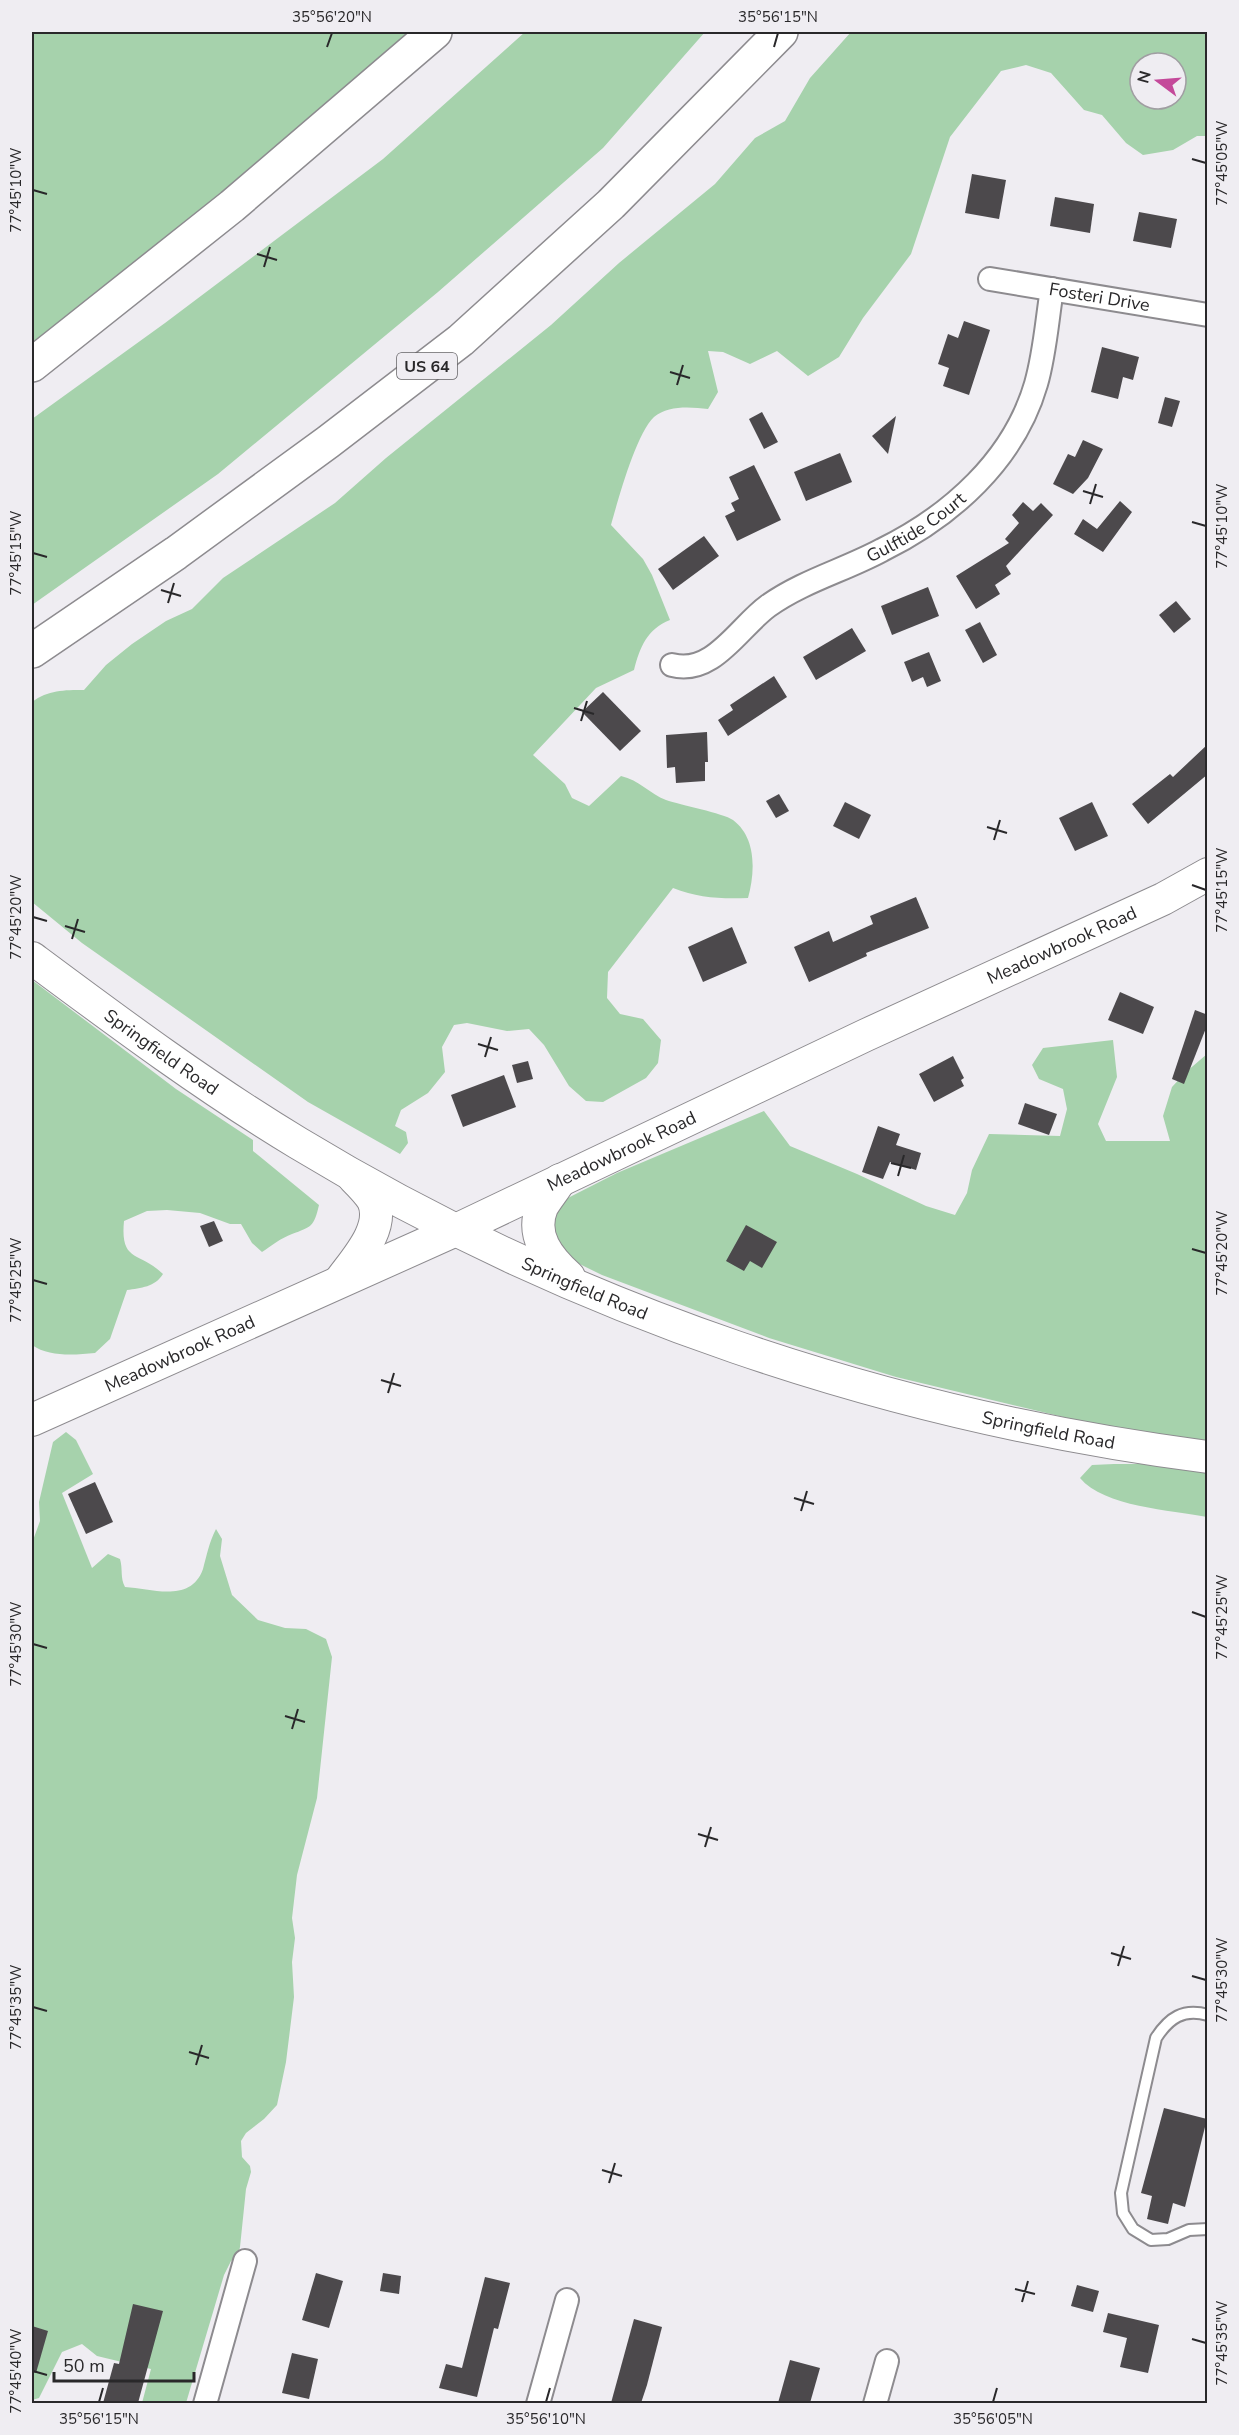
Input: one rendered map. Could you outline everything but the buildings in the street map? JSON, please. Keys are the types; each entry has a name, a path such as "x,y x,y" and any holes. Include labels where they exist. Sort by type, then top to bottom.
{"highway":[{"path":"32,365 232,206 435,32"},
{"name":"US 64","path":"32,651 176,553 328,442 461,340 611,204 781,32"}],"main road":[{"name":"Meadowbrook Road","path":"32,1420 456,1230 866,1035 1163,899 1208,874"},
{"name":"Springfield Road","path":"32,958 135,1034 236,1104 347,1171 456,1230 580,1286 724,1342 856,1384 1000,1421 1094,1440 1208,1457"},
{"path":"340,1282 371,1234 377,1218 374,1202 367,1191 347,1171"},
{"path":"560,1180 543,1207 539,1220 540,1237 545,1252 580,1286"}],"street":[{"name":"Fosteri Drive","path":"990,279 1208,315"},
{"name":"Gulftide Court","path":"672,665 684,668 698,666 737,635 767,606 825,574 881,551 920,530 954,505 981,478 1006,447 1036,384 1052,289"},
{"path":"205,2403 245,2261"},
{"path":"538,2403 567,2300"},
{"path":"875,2403 887,2361"}],"lane":[{"path":"1208,2015 1201,2013 1178,2015 1166,2022 1156,2038 1121,2193 1123,2213 1133,2229 1150,2240 1168,2239 1189,2230 1208,2229"}],"green space":[{"path":"32,32 417,32 362,82 32,349"},
{"path":"525,32 705,32 603,148 438,292 218,474 32,605 32,419 165,323 383,159"},
{"path":"851,32 1207,32 1207,136 1197,136 1173,150 1143,155 1126,143 1102,115 1084,110 1051,73 1026,65 1001,71 950,137 911,254 863,318 839,357 808,376 777,351 750,364 723,352 708,351 718,392 708,409 687,407 666,410 654,417 647,425 634,452 611,525 643,559 670,620 650,634 639,654 634,670 596,688 533,755 565,784 572,798 589,806 621,776 666,800 733,820 746,836 752,856 752,878 748,898 710,897 673,888 608,972 607,998 620,1014 643,1019 661,1040 658,1063 646,1078 603,1102 586,1101 569,1086 544,1045 529,1029 507,1031 467,1023 454,1025 442,1047 445,1072 428,1093 401,1110 395,1126 406,1132 408,1143 400,1154 308,1102 82,943 32,902 32,702 50,693 84,690 106,665 132,644 166,621 192,609 223,578 335,503 386,458 551,325 619,263 715,184 755,138 785,121 810,78"},
{"path":"32,980 176,1089 253,1140 253,1151 319,1205 311,1225 262,1252 252,1243 241,1224 230,1224 200,1213 147,1211 124,1221 125,1244 128,1250 163,1274 152,1284 127,1290 110,1339 95,1353 70,1355 46,1352 32,1345"},
{"path":"1113,1040 1117,1077 1098,1124 1106,1141 1170,1141 1163,1116 1172,1087 1207,1054 1207,1442 1097,1425 896,1377 769,1338 602,1275 555,1252 550,1216 560,1202 617,1173 764,1111 790,1146 926,1206 955,1215 967,1193 972,1170 989,1134 1060,1136 1067,1109 1063,1089 1039,1079 1032,1065 1043,1048"},
{"path":"66,1432 76,1440 93,1474 62,1493 92,1568 108,1554 120,1559 125,1587 170,1592 180,1590 197,1580 216,1529 222,1539 220,1556 232,1595 258,1620 285,1628 306,1629 326,1639 332,1657 317,1798 297,1875 292,1918 295,1938 292,1962 294,1997 286,2062 277,2105 246,2133 241,2141 242,2157 250,2166 251,2172 246,2189 240,2247 238,2256 231,2261 224,2275 186,2403 142,2403 151,2369 97,2356 82,2344 62,2352 39,2398 32,2400 32,1543 40,1521 39,1502 53,1442"},
{"path":"1151,1464 1207,1473 1207,1517 1121,1501 1091,1488 1080,1478 1092,1465"}]}
